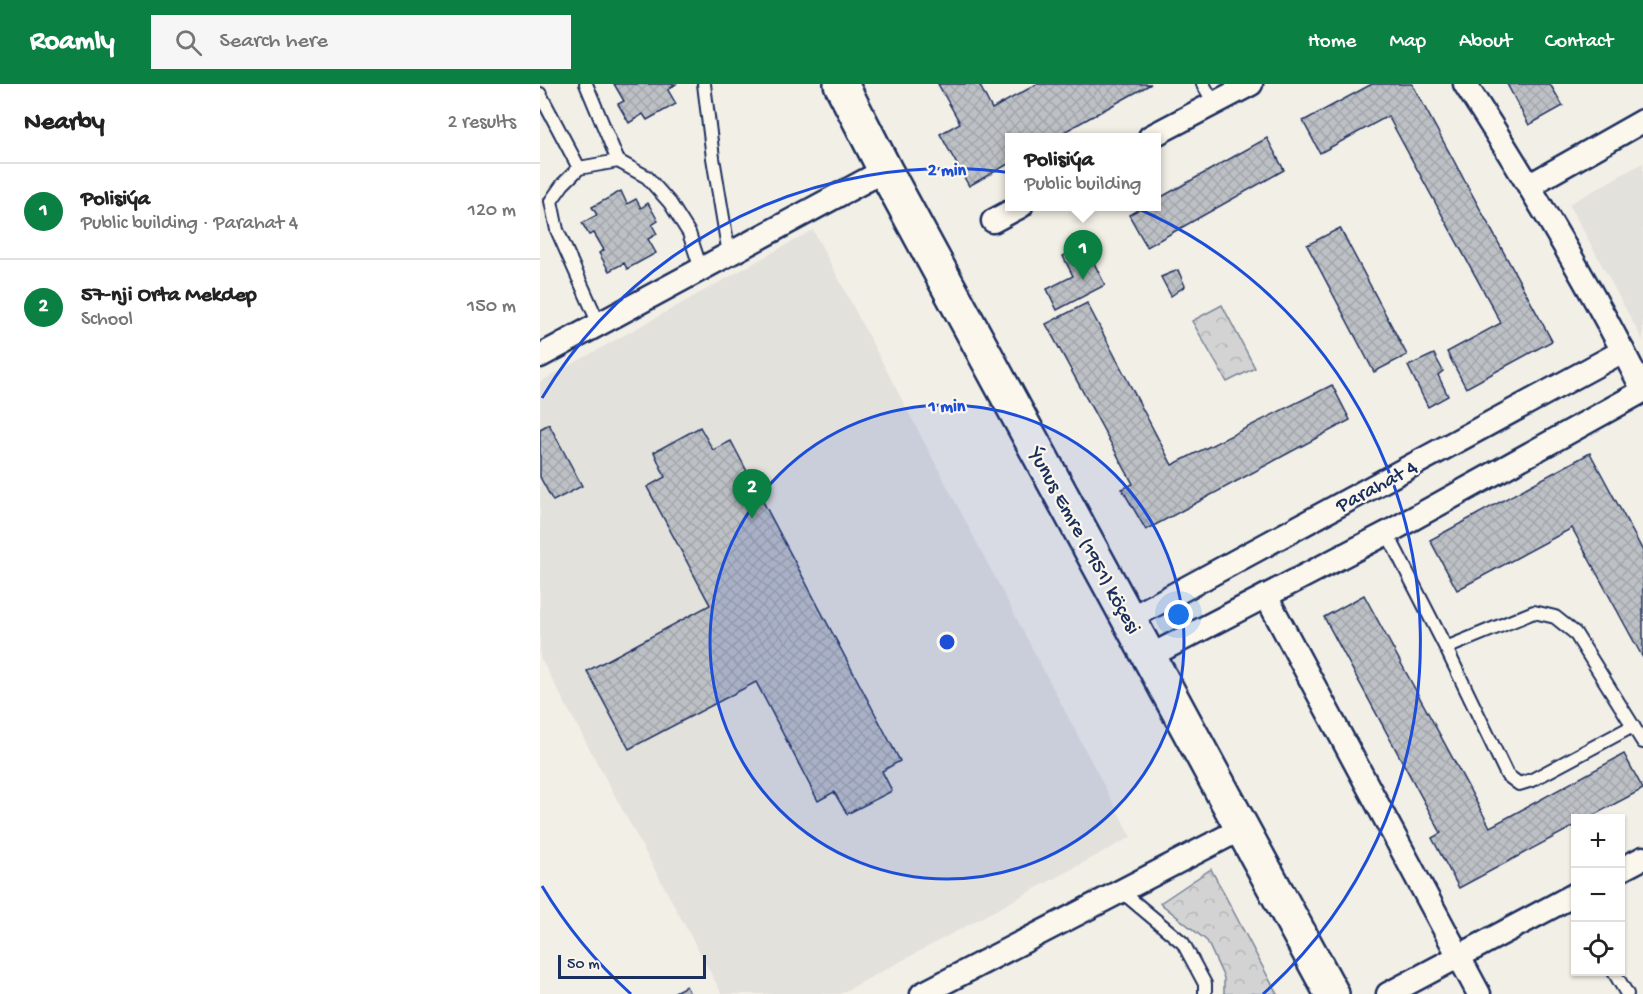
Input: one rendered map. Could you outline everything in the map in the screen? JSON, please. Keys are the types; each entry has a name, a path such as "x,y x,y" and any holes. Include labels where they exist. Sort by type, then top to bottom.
{"street":[{"name":"Ýunus Emre (1951) köçesi","path":"842,84 885,170 1332,994"},
{"path":"1157,133 1209,94 1251,84"},
{"path":"1150,656 1387,533 1643,390 1530,185 1466,84"},
{"path":"1530,185 1643,121"},
{"path":"540,356 885,170"},
{"path":"993,221 1013,211"},
{"name":"Parahat 4","path":"1129,619 1623,351"},
{"path":"1266,596 1479,994"},
{"path":"922,994 1243,828"},
{"path":"1624,868 1643,858"},
{"path":"1388,994 1571,898"}],"lane":[{"path":"586,84 618,161 647,177 670,203 689,233 701,269"},
{"path":"704,84 713,158 729,254"},
{"path":"540,94 579,168"},
{"path":"599,324 546,203 579,168 618,161"},
{"path":"1387,533 1507,775 1519,783 1532,780 1633,726"},
{"path":"1446,648 1534,612 1555,617 1575,633 1643,742"},
{"path":"1121,891 1183,943 1205,984 1205,994"},
{"path":"1616,976 1627,994"}],"shaded area":[{"path":"1643,163 1643,341 1569,204"},
{"path":"813,230 1131,837 840,994 722,994 540,657 540,382"}],"green space":[{"path":"1222,305 1255,368 1227,382 1192,321"},
{"path":"1211,869 1277,994 1224,994 1224,978 1207,941 1160,903"}],"building":[{"path":"614,84 676,84 668,90 676,104 647,120 643,114 629,123 618,104 624,101"},
{"path":"938,84 979,84 992,109 1037,84 1151,84 1062,133 1005,133 1005,166 969,186 940,134 960,123"},
{"path":"1372,84 1412,84 1552,341 1466,388 1447,352 1501,323 1388,116 1320,153 1303,121"},
{"path":"1507,84 1550,84 1563,106 1529,125"},
{"path":"1267,138 1284,170 1147,247 1129,215 1136,211 1161,211 1161,197"},
{"path":"621,191 627,204 636,199 641,208 648,203 658,221 652,225 657,234 648,239 656,253 627,269 624,263 609,271 599,253 604,250 594,233 589,235 582,223 597,215 592,207"},
{"path":"1340,228 1407,355 1374,372 1307,245"},
{"path":"1085,245 1105,285 1057,310 1047,289 1073,276 1063,256"},
{"path":"1178,270 1185,286 1171,296 1161,277"},
{"path":"1087,303 1172,465 1332,385 1350,420 1146,530 1122,489 1133,484 1046,324"},
{"path":"1434,354 1443,371 1438,375 1448,396 1428,407 1408,366"},
{"path":"549,424 582,486 553,501 540,477 540,429"},
{"path":"700,427 713,450 731,441 900,761 882,771 892,791 847,814 834,792 818,801 756,682 629,749 587,671 710,605 647,487 665,477 654,452"},
{"path":"1590,453 1643,551 1643,658 1572,528 1457,590 1430,540"},
{"path":"1364,595 1490,827 1624,754 1643,789 1596,814 1571,814 1571,828 1459,888 1432,838 1441,833 1324,617"},
{"path":"686,986 690,994 671,994"}],"place":[{"name":"Polisiýa","path":"1083,280"},
{"name":"57-nji Orta Mekdep","path":"752,519"}]}
